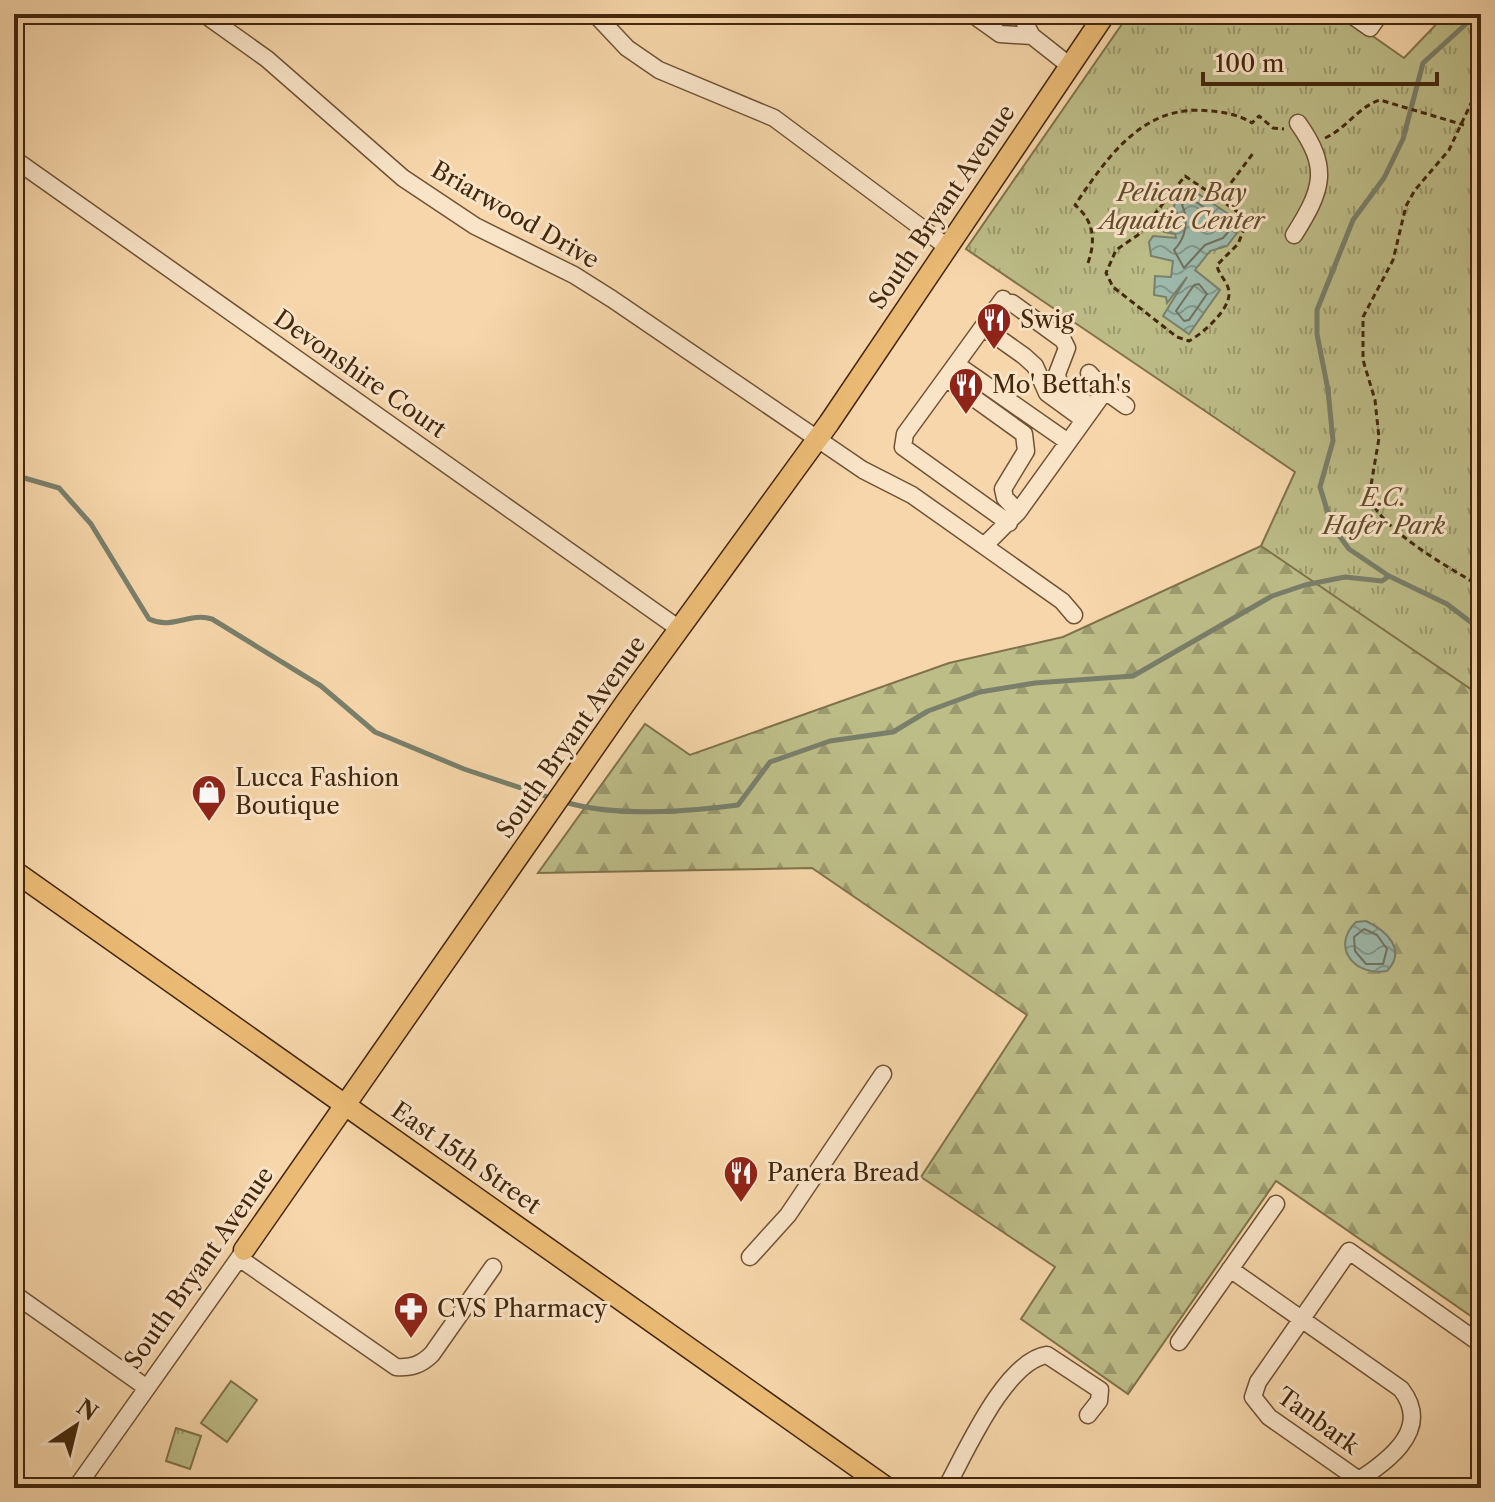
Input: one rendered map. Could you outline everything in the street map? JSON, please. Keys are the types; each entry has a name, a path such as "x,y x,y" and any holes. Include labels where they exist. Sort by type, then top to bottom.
{"main road":[{"name":"South Bryant Avenue","path":"242,1254 678,628 818,439 1105,14"},
{"name":"East 15th Street","path":"14,871 887,1488"}],"street":[{"name":"Briarwood Drive","path":"204,14 267,59 403,178 475,226 574,275 863,470 912,495 1062,601 1074,615"},
{"path":"595,14 627,48 659,70 774,118 946,246"},
{"path":"972,14 1000,34 1032,36"},
{"path":"1020,14 1032,36 1070,66"},
{"path":"1350,14 1370,28 1380,14"},
{"path":"1294,127 1313,144 1320,164 1319,181 1310,207 1294,235"},
{"name":"Devonshire Court","path":"14,159 678,628"},
{"path":"1013,518 903,447 905,434 1002,301 1012,303 1063,340 1067,348 1057,374 1059,383 1088,414"},
{"path":"1481,322 1481,415"},
{"path":"983,327 1035,366 1047,393 1088,414"},
{"path":"951,371 1068,442"},
{"path":"951,371 1024,434 1026,451 1003,489 1013,518"},
{"path":"1089,373 1105,391 1126,406"},
{"path":"984,546 1013,518 1105,391"},
{"path":"750,1257 775,1234 883,1074"},
{"path":"1179,1342 1276,1204"},
{"path":"1302,1319 1349,1251 1481,1344"},
{"path":"242,1254 396,1367 419,1365 432,1354 493,1267"},
{"name":"South Bryant Avenue","path":"76,1488 242,1254"},
{"path":"1230,1269 1401,1389 1412,1405 1413,1424 1404,1440 1388,1459 1352,1484"},
{"path":"14,1294 147,1388"},
{"name":"Tanbark","path":"1302,1319 1258,1382 1253,1397 1269,1417 1352,1484"},
{"path":"946,1488 1007,1384 1038,1356 1047,1355 1100,1390 1099,1401 1088,1415"}],"path":[{"path":"1481,82 1464,125 1406,206 1393,260 1363,317 1362,339 1367,382 1378,420 1379,438 1369,497 1374,509 1430,555 1481,587"},
{"path":"1313,144 1333,135 1369,102 1389,101 1464,125"},
{"path":"1088,263 1092,234 1086,218 1075,205 1118,146 1148,122 1175,112 1202,110 1230,114 1252,123 1259,116 1273,128 1294,127"},
{"path":"1219,199 1254,152"},
{"path":"1185,176 1219,199 1238,212 1244,229 1238,244 1217,265 1229,289 1228,300 1208,326 1189,341 1166,329 1113,287 1107,279 1107,263 1116,250 1138,235 1185,176"}],"green space":[{"path":"1129,14 1341,14 1404,58 1446,14 1481,14 1481,696 1261,546 1295,472 966,249"},
{"path":"1373,518 1481,593 1481,1323 1276,1181 1128,1394 1021,1319 1055,1267 921,1177 1027,1015 812,868 538,873 645,724 690,755 949,663 1063,637 1261,546"},
{"path":"231,1381 257,1400 227,1442 201,1423"},
{"path":"176,1428 201,1436 190,1469 166,1461"}],"water":[{"path":"1191,189 1233,217 1237,233 1227,246 1210,251 1195,270 1220,290 1189,334 1163,316 1187,277 1167,303 1166,297 1154,295 1155,276 1171,277 1173,261 1151,256 1149,242 1153,236 1176,238 1175,234 1164,232 1162,222 1167,219 1178,223 1180,218 1174,207 1176,200 1181,193"},
{"path":"1366,921 1381,930 1395,949 1393,963 1387,971 1375,972 1356,965 1346,950 1345,941 1349,932 1356,922"}],"waterway":[{"path":"1477,14 1423,63 1403,139 1384,178 1353,220 1317,310 1317,334 1328,390 1333,441 1320,487 1332,526 1349,549 1389,576 1447,604 1481,630"},
{"path":"14,475 59,488 91,524 149,619 166,623 204,617 212,619 321,686 375,732 464,769 551,798"},
{"path":"565,802 628,811 696,810 738,805 770,762 830,741 893,732 928,711 980,692 1035,683 1133,676 1272,596 1345,577 1382,581 1389,576"}],"place":[{"name":"Swig","path":"994,351"},
{"name":"Mo' Bettah's","path":"966,416"},
{"name":"Lucca Fashion Boutique","path":"209,823"},
{"name":"Panera Bread","path":"741,1204"},
{"name":"CVS Pharmacy","path":"411,1340"}],"park label":[{"name":"Pelican Bay Aquatic Center","path":"1182,207"},
{"name":"E.C. Hafer Park","path":"1384,512"}]}
